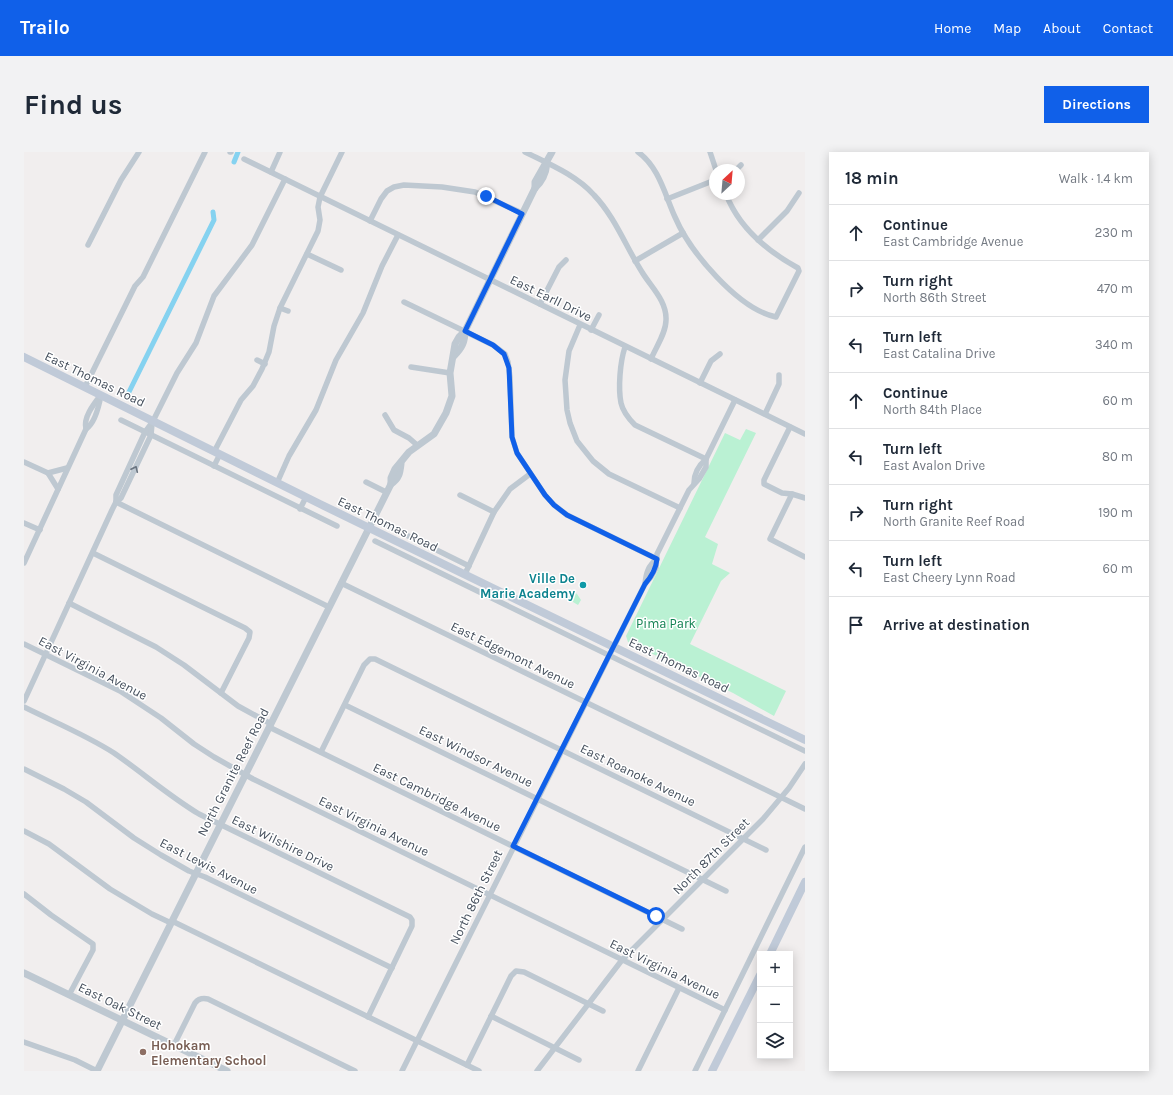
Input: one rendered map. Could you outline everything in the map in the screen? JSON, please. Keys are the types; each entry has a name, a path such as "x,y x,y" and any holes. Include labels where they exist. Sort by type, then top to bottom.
{"main road":[{"name":"East Thomas Road","path":"24,357 369,528 805,740"},
{"path":"771,951 805,882"},
{"path":"712,1071 757,981"}],"street":[{"path":"88,246 124,173 139,152"},
{"path":"85,387 135,286 143,277 205,152"},
{"path":"270,172 280,152"},
{"path":"214,466 217,453 241,400 256,381 270,352 274,326 280,308 318,231 320,224 318,207 320,197 342,152"},
{"path":"525,152 568,174 593,194 611,217 635,260 663,302 666,311 665,328 651,359"},
{"name":"North Granite Reef Road","path":"97,1071 391,484 391,478 395,469 401,464 409,452 434,434 446,413 452,396 450,373 455,344 465,331 535,188 535,182 552,152"},
{"path":"638,152 653,168 662,184 683,233 696,253 730,289 752,307 766,315 776,317 799,271 798,268 771,252 758,240 746,228 729,200"},
{"path":"710,152 714,164"},
{"name":"East Earll Drive","path":"244,159 805,434"},
{"path":"24,701 116,502 116,495 145,432 153,421 177,373 196,343 214,296 252,245 285,179"},
{"path":"668,199 709,182"},
{"path":"370,221 381,199 387,191 394,187 404,185 442,187 475,192 522,214"},
{"path":"758,240 787,211 799,193"},
{"path":"635,260 683,233"},
{"path":"277,482 289,456 316,410 336,360 363,313 382,266 398,235"},
{"path":"307,254 341,270"},
{"path":"540,304 558,267 566,260"},
{"path":"404,302 493,345 504,354 509,368 512,437 517,453 530,474 554,505 567,515 657,559"},
{"path":"280,308 288,311"},
{"path":"591,330 599,315"},
{"path":"580,325 569,351 565,380 567,410 577,441 593,461 609,474 680,508"},
{"path":"625,347 620,369 621,404 627,416 635,424 706,459"},
{"path":"700,383 711,361 720,354"},
{"path":"257,360 265,364"},
{"path":"411,367 450,373"},
{"path":"765,414 779,384 779,375"},
{"path":"24,563 86,429 84,423 94,404 101,395"},
{"name":"North 86th Street","path":"402,1071 585,702 645,584 656,568 657,554 688,490 694,484 694,476 700,464 706,459 735,400"},
{"path":"385,415 394,430 409,438 417,445"},
{"name":"East Thomas Road","path":"121,420 337,526"},
{"path":"116,502 121,498 151,435 153,421"},
{"path":"790,427 764,480 764,484 782,493 805,498"},
{"path":"24,462 48,473 58,489"},
{"path":"48,473 67,468"},
{"path":"465,574 494,512 510,489 530,474"},
{"path":"366,482 386,492"},
{"path":"792,494 770,539 805,557"},
{"path":"460,495 494,512"},
{"path":"300,509 306,497"},
{"path":"116,502 329,607"},
{"path":"24,523 40,530"},
{"name":"East Thomas Road","path":"384,524 469,566"},
{"name":"East Thomas Road","path":"375,541 805,751"},
{"path":"93,553 245,628 250,632 249,638 221,692"},
{"name":"East Edgemont Avenue","path":"341,583 805,809"},
{"name":"East Cambridge Avenue","path":"69,604 156,647 184,665 238,706 270,726 682,929"},
{"name":"East Virginia Avenue","path":"24,644 131,698 161,718 194,744 245,775 725,1010"},
{"name":"East Roanoke Avenue","path":"345,705 364,665 370,659 375,659 766,850"},
{"path":"321,752 345,705"},
{"name":"East Windsor Avenue","path":"345,705 726,891"},
{"name":"East Wilshire Drive","path":"24,707 88,738 113,753 176,800 220,824 410,917 412,920 412,926 392,968"},
{"name":"North 87th Street","path":"537,1071 622,960 782,798 805,764"},
{"name":"East Lewis Avenue","path":"24,769 86,802 134,838 161,855 392,968"},
{"path":"24,831 49,844 110,889 152,914 172,922 479,1071"},
{"path":"695,1071 805,847"},
{"path":"24,894 93,944 93,950 69,995"},
{"path":"368,1017 392,968"},
{"path":"467,1065 511,976 516,971 524,972 603,1011"},
{"name":"East Oak Street","path":"24,973 227,1071"},
{"path":"638,1071 679,988"},
{"path":"174,1045 195,1003 201,998 208,999 355,1071"},
{"path":"491,1016 579,1060"},
{"path":"24,1042 68,1058 97,1071"}],"green space":[{"name":"Pima Park","path":"746,429 756,433 705,537 718,544 712,564 730,573 721,581 690,644 786,691 774,716 733,693 628,642 626,636 725,433 740,440"},
{"path":"572,590 581,600 578,605 568,599"}],"waterway":[{"path":"234,162 238,152"},
{"path":"128,394 214,220 213,212"}],"place":[{"name":"Ville De Marie Academy","path":"583,585"},
{"name":"Hohokam Elementary School","path":"143,1052"}],"route":[{"path":"486,196 522,214 465,331 499,349 504,354 508,362 512,437 517,453 545,495 562,512 657,559 656,568 645,584 513,846 656,916"}]}
